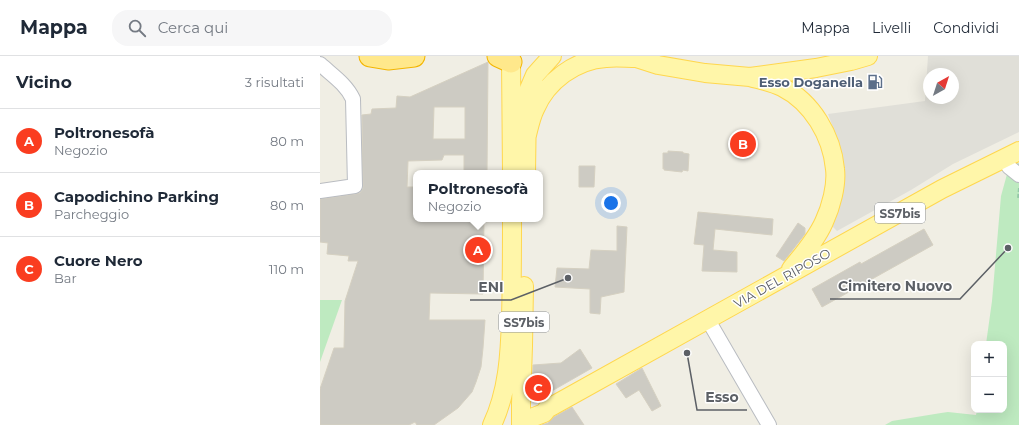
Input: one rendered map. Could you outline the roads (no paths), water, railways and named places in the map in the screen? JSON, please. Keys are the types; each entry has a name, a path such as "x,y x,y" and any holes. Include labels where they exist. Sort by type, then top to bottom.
{"highway":[{"path":"370,56 388,59 414,56"}],"main road":[{"path":"527,136 534,110 547,89 555,80 567,71 591,61 605,58 633,57 658,65 705,73 750,77 816,68 868,56"},
{"path":"505,58 523,69 537,68 551,59"},
{"path":"505,58 512,170"},
{"path":"526,170 527,104 529,89 535,75 551,59"},
{"path":"750,77 783,88 793,94 816,118 826,134 832,150 835,170 831,203 824,222 816,238 808,249 782,278"},
{"name":"VIA DEL RIPOSO","path":"521,424 942,189 1011,155"},
{"name":"SS7bis","path":"504,390 510,348 512,222"},
{"name":"SS7bis","path":"521,424 520,404 523,346 525,222"},
{"path":"479,425 504,390"},
{"path":"492,425 504,390"},
{"path":"520,404 533,407 542,407 546,409"}],"street":[{"path":"320,64 344,84 350,91 353,99 354,186 320,191"},
{"path":"1011,155 1009,167 1019,174"},
{"path":"708,320 769,425"}],"place":[{"name":"Esso Doganella","path":"875,82"},
{"name":"Capodichino Parking","path":"743,144"},
{"name":"Cimitero Nuovo","path":"1008,248"},
{"name":"Poltronesofà","path":"478,250"},
{"name":"ENI","path":"568,278"},
{"name":"Esso","path":"687,353"},
{"name":"Cuore Nero","path":"538,388"}]}
